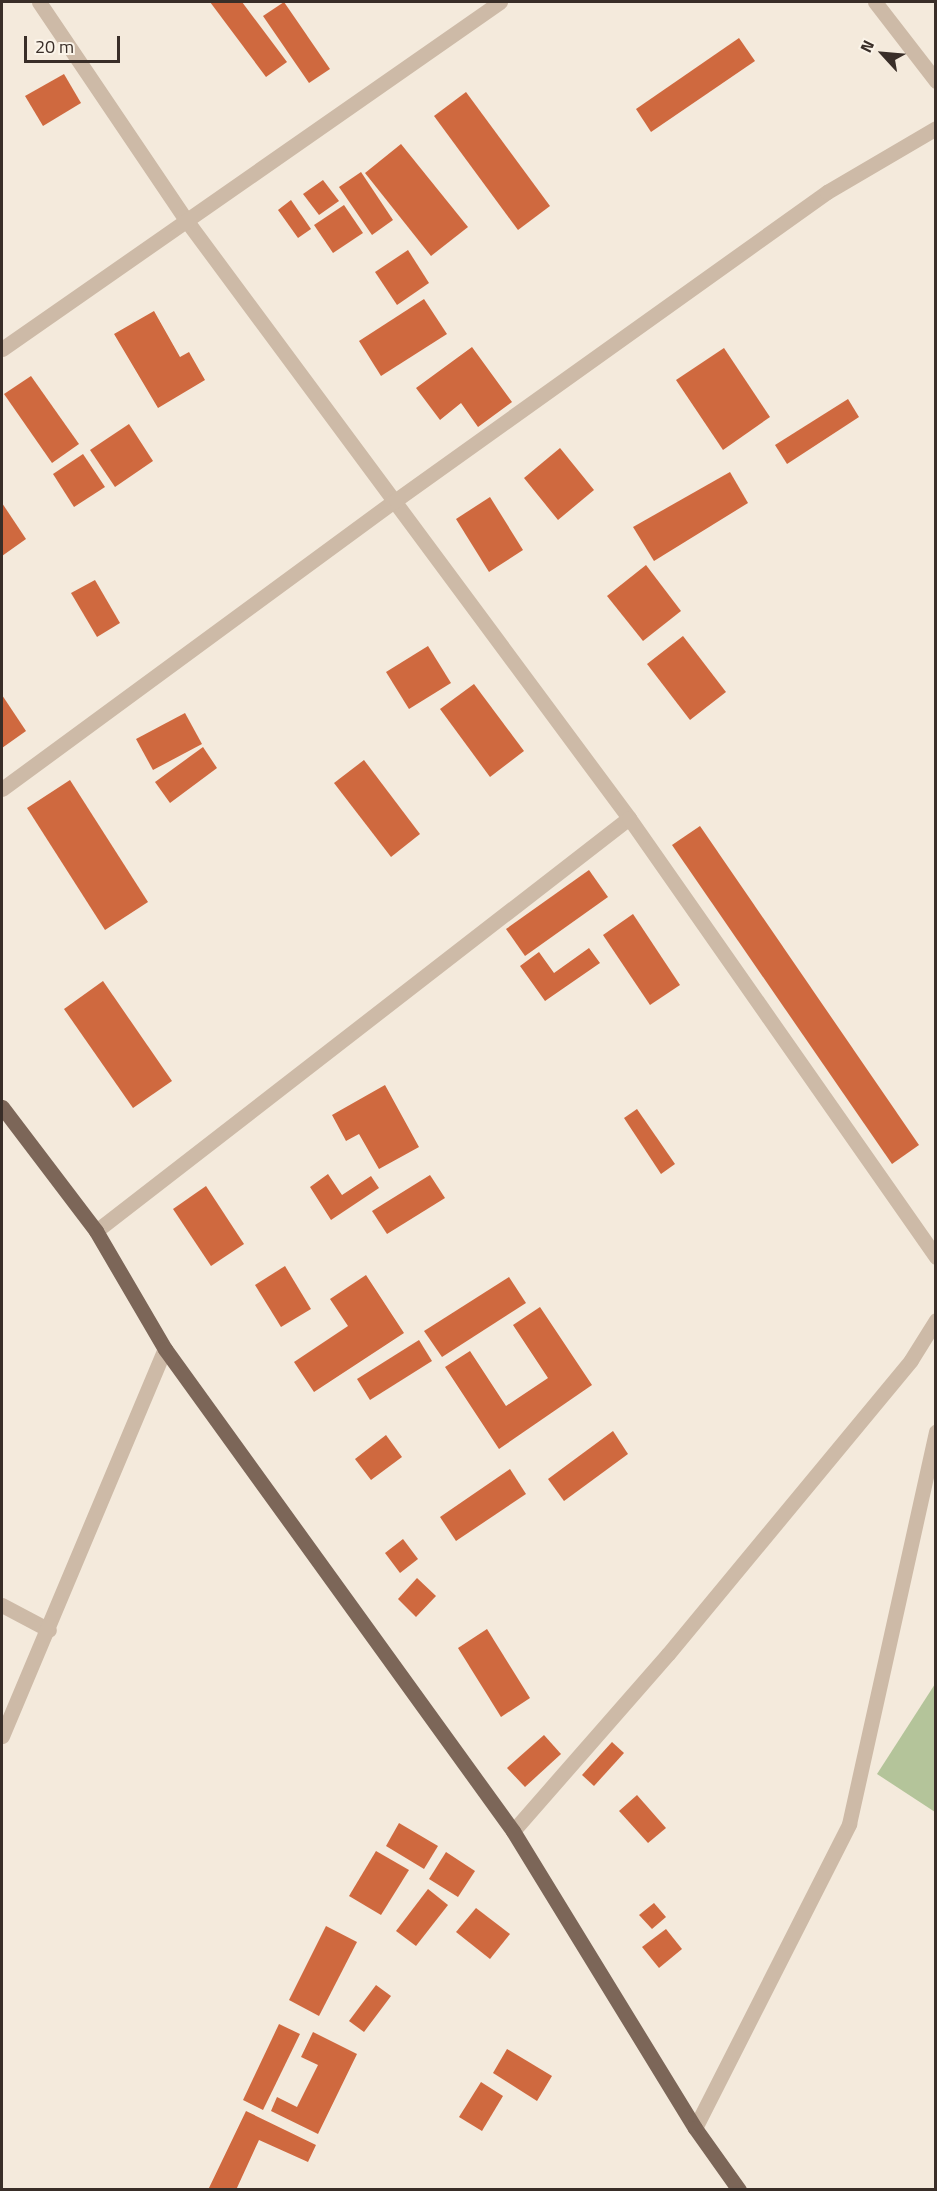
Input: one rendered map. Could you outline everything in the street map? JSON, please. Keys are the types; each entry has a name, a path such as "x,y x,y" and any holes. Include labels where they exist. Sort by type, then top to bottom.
{"main road":[{"path":"2,1107 96,1231 165,1349 513,1831 694,2128 739,2190"}],"street":[{"path":"39,2 186,220 396,500 629,818 936,1257"},
{"path":"2,349 500,2"},
{"path":"875,2 936,81"},
{"path":"2,789 396,500 827,192 936,128"},
{"path":"96,1231 629,818"},
{"path":"513,1831 683,1636 911,1360 936,1320"},
{"path":"2,1736 49,1630 165,1349"},
{"path":"694,2128 849,1824 936,1432"},
{"path":"2,1605 49,1630"}],"green space":[{"path":"935,1684 935,1812 877,1774"}],"building":[{"path":"210,2 242,2 287,62 266,77"},
{"path":"284,2 330,69 309,83 263,16"},
{"path":"739,38 755,61 651,132 636,109"},
{"path":"64,74 81,103 43,126 25,96"},
{"path":"466,92 550,206 518,230 434,116"},
{"path":"401,144 468,227 431,256 365,173"},
{"path":"361,172 393,220 372,235 339,187"},
{"path":"323,180 339,201 319,215 303,194"},
{"path":"291,200 311,229 298,238 278,210"},
{"path":"344,205 363,233 333,253 314,225"},
{"path":"408,250 429,283 397,305 375,272"},
{"path":"424,299 447,334 381,376 359,341"},
{"path":"154,311 180,357 189,352 205,380 158,408 114,334"},
{"path":"472,347 512,402 478,427 461,403 440,420 416,388"},
{"path":"724,348 770,417 723,450 676,380"},
{"path":"31,376 79,444 52,463 4,394"},
{"path":"848,399 859,417 787,464 775,445"},
{"path":"129,424 153,461 115,487 90,450"},
{"path":"560,448 594,490 558,520 524,478"},
{"path":"83,454 105,487 74,507 53,474"},
{"path":"730,472 748,503 654,561 633,527"},
{"path":"490,497 523,550 489,572 456,519"},
{"path":"2,503 26,539 2,556"},
{"path":"646,565 681,611 643,641 607,596"},
{"path":"95,580 120,623 97,637 71,593"},
{"path":"683,636 726,692 690,720 647,664"},
{"path":"428,646 451,683 409,709 386,672"},
{"path":"474,684 524,751 490,777 440,709"},
{"path":"2,695 26,731 2,748"},
{"path":"185,713 202,744 153,770 136,739"},
{"path":"203,747 217,768 170,803 155,782"},
{"path":"364,760 420,834 391,857 334,783"},
{"path":"70,780 148,902 105,930 27,808"},
{"path":"700,826 919,1145 892,1164 672,845"},
{"path":"589,870 608,897 525,956 506,929"},
{"path":"633,914 680,985 650,1005 603,935"},
{"path":"589,948 600,963 545,1001 520,966 539,952 554,973"},
{"path":"103,981 172,1081 133,1108 64,1009"},
{"path":"385,1085 419,1147 379,1169 359,1134 346,1141 332,1115"},
{"path":"637,1109 675,1164 661,1174 624,1118"},
{"path":"328,1174 342,1195 371,1176 379,1188 331,1220 310,1187"},
{"path":"430,1175 445,1198 387,1234 372,1211"},
{"path":"206,1186 244,1244 211,1266 173,1209"},
{"path":"285,1266 311,1309 281,1327 255,1285"},
{"path":"366,1275 404,1333 314,1392 294,1362 348,1326 330,1299"},
{"path":"509,1277 526,1303 442,1357 424,1331"},
{"path":"540,1307 592,1385 499,1449 445,1367 470,1351 506,1406 548,1378 513,1325"},
{"path":"419,1340 432,1361 370,1400 357,1379"},
{"path":"613,1431 628,1454 564,1501 548,1479"},
{"path":"386,1435 402,1457 371,1480 355,1459"},
{"path":"510,1469 526,1494 456,1541 440,1517"},
{"path":"403,1539 418,1559 400,1573 385,1553"},
{"path":"417,1578 436,1596 416,1617 398,1599"},
{"path":"487,1629 530,1698 501,1717 458,1648"},
{"path":"544,1735 561,1754 525,1787 507,1768"},
{"path":"612,1742 624,1753 594,1786 582,1775"},
{"path":"637,1795 666,1828 648,1843 619,1811"},
{"path":"399,1823 438,1846 424,1869 386,1846"},
{"path":"376,1851 409,1870 381,1915 349,1896"},
{"path":"446,1852 475,1871 458,1897 429,1879"},
{"path":"428,1889 448,1905 416,1946 396,1931"},
{"path":"654,1903 666,1917 652,1929 639,1915"},
{"path":"476,1908 510,1934 490,1959 456,1932"},
{"path":"326,1926 357,1942 319,2016 289,2000"},
{"path":"666,1929 682,1949 659,1968 642,1947"},
{"path":"376,1985 391,1996 364,2032 349,2021"},
{"path":"279,2024 300,2034 263,2110 243,2100"},
{"path":"313,2032 357,2054 318,2134 271,2111 277,2097 297,2107 318,2065 301,2057"},
{"path":"507,2049 552,2076 537,2101 493,2073"},
{"path":"481,2082 503,2096 482,2131 459,2117"},
{"path":"246,2111 316,2145 308,2162 259,2140 236,2190 208,2190"}]}
